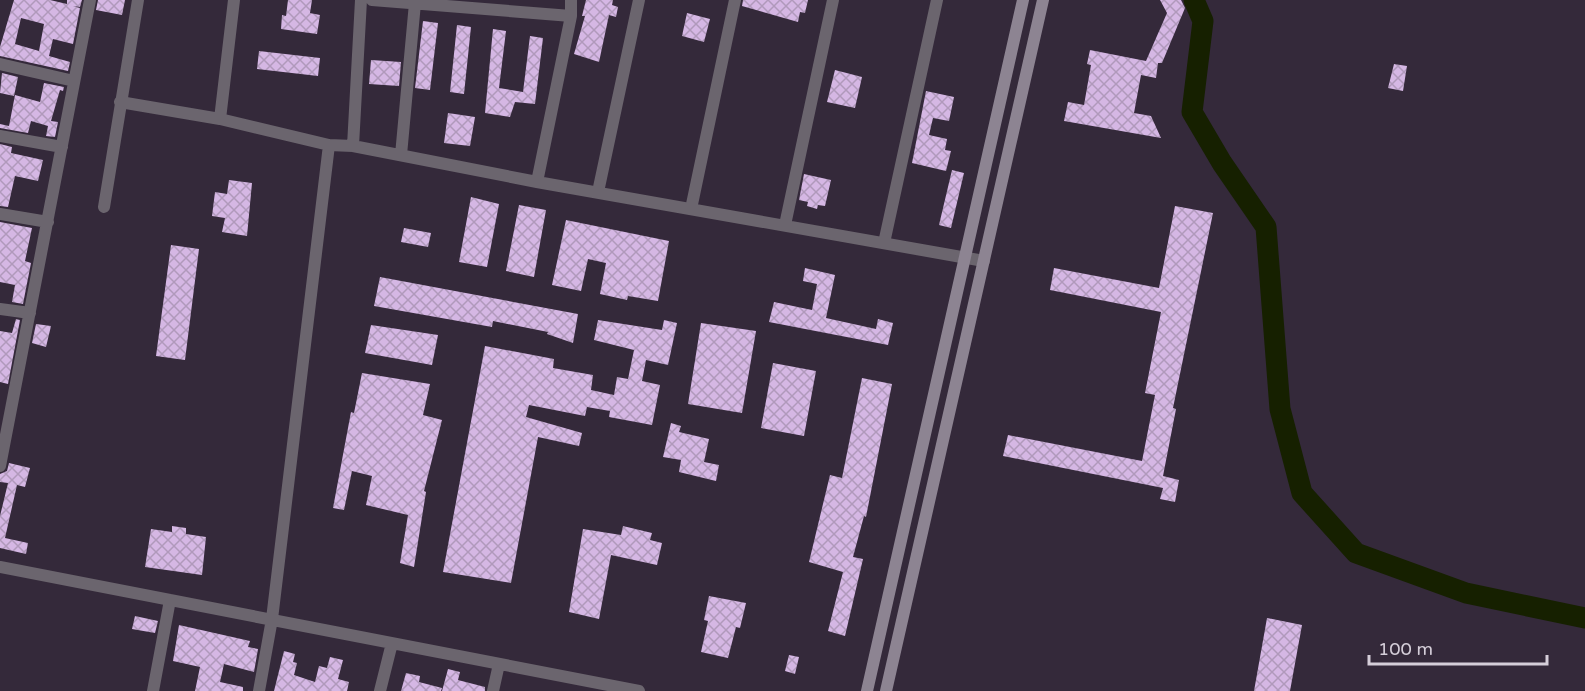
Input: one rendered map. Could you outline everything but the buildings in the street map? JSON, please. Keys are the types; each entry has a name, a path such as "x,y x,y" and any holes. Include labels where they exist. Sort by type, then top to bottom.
{"street":[{"path":"0,466 90,0"},
{"path":"104,207 138,0"},
{"path":"220,119 234,0"},
{"path":"353,146 361,0"},
{"path":"372,0 571,16"},
{"path":"537,182 571,16 571,0"},
{"path":"598,192 639,0"},
{"path":"691,209 735,0"},
{"path":"785,225 833,0"},
{"path":"884,243 937,0"},
{"path":"867,691 1023,0"},
{"path":"886,691 1043,0"},
{"path":"401,155 415,3"},
{"path":"0,64 74,81"},
{"path":"120,102 220,119 330,145 353,146 537,182 984,261"},
{"path":"0,136 62,147"},
{"path":"259,691 272,620 330,145"},
{"path":"0,214 48,222"},
{"path":"0,309 30,313"},
{"path":"0,567 499,664 610,688 639,691"},
{"path":"153,691 170,600"},
{"path":"380,691 392,643"},
{"path":"493,691 499,664"}],"waterway":[{"path":"1194,0 1203,21 1192,112 1222,163 1266,227 1280,409 1302,493 1356,553 1466,593 1585,618"}]}
